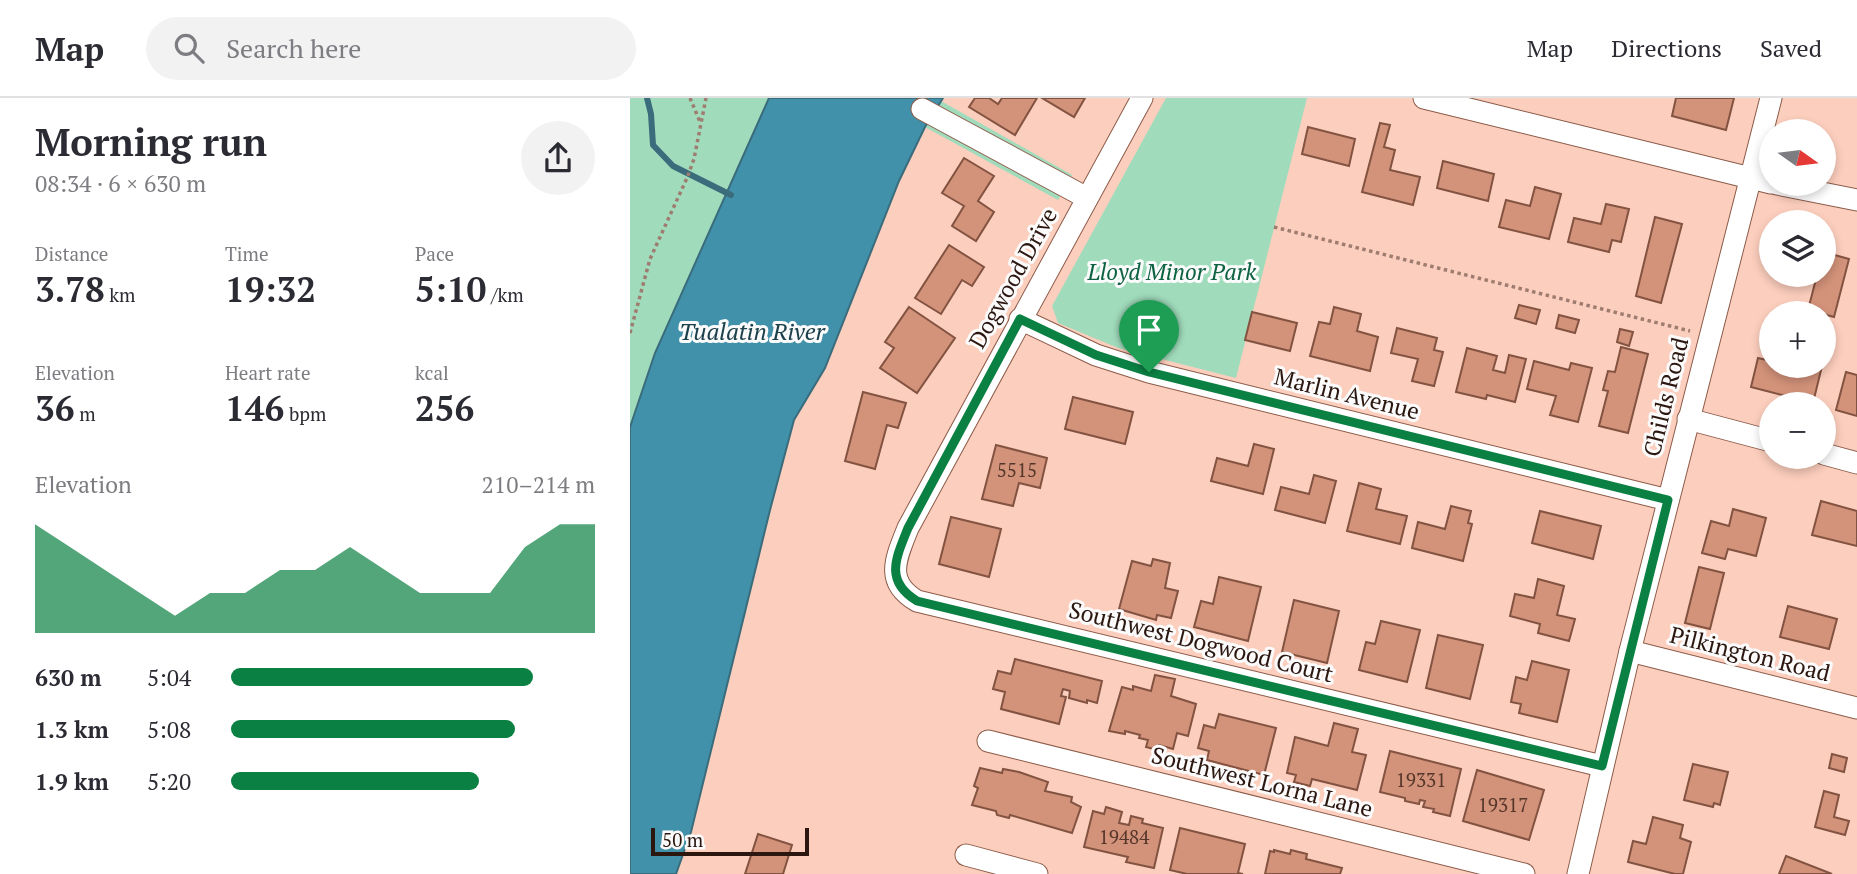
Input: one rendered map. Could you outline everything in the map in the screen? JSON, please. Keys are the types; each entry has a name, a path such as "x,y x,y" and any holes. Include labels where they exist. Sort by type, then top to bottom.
{"street":[{"name":"Dogwood Drive","path":"930,484 1142,98"},
{"path":"1424,98 1759,180"},
{"name":"Childs Road","path":"1578,874 1630,651 1771,98"},
{"path":"922,108 1087,198"},
{"path":"1836,196 1857,200"},
{"name":"Marlin Avenue","path":"1020,319 1096,355 1149,372 1668,500"},
{"path":"1688,419 1759,438"},
{"path":"1836,457 1857,463"},
{"name":"Southwest Dogwood Court","path":"930,484 899,551 895,579 906,595 917,601 1602,766"},
{"name":"Pilkington Road","path":"1630,651 1857,708"},
{"name":"Southwest Lorna Lane","path":"988,741 1524,874"},
{"path":"967,855 1037,874"}],"path":[{"path":"690,98 701,123"},
{"path":"630,333 650,258 694,159 706,98"},
{"path":"1274,227 1709,336"}],"green space":[{"path":"630,98 789,98 630,445"},
{"name":"Lloyd Minor Park","path":"1166,98 1307,98 1236,378 1118,348 1058,323 1052,306"},
{"path":"941,101 1072,175 1058,200 925,127"}],"water":[{"name":"Tualatin River","path":"769,98 943,98 925,127 899,181 825,368 794,420 691,832 676,874 630,874 630,427 655,353"}],"building":[{"path":"975,98 989,98 998,104 1002,98 1037,98 1015,135 969,107"},
{"path":"1042,98 1085,98 1074,117"},
{"path":"1676,98 1734,98 1726,130 1672,116"},
{"path":"1380,123 1390,125 1384,147 1395,150 1390,170 1420,177 1413,205 1362,192"},
{"path":"1308,127 1355,139 1349,166 1302,154"},
{"path":"964,158 994,176 978,201 994,212 976,241 952,226 964,206 942,193"},
{"path":"1443,161 1494,174 1488,201 1437,188"},
{"path":"1535,187 1561,194 1549,239 1499,227 1506,200 1530,206"},
{"path":"1606,204 1629,209 1621,242 1612,240 1609,252 1568,242 1574,218 1601,224"},
{"path":"1655,217 1682,224 1661,303 1636,296"},
{"path":"949,245 984,267 972,286 962,280 941,314 915,298"},
{"path":"1836,255 1849,259 1836,309 1836,301 1810,301 1814,287 1836,287"},
{"path":"1519,305 1540,310 1536,324 1515,318"},
{"path":"909,307 955,338 917,393 880,368 894,348 885,342"},
{"path":"1334,307 1361,314 1357,331 1378,337 1370,371 1310,356 1319,322 1330,324"},
{"path":"1252,312 1297,323 1290,351 1245,340"},
{"path":"1559,315 1579,320 1575,333 1556,328"},
{"path":"1397,328 1437,338 1434,350 1443,352 1434,386 1412,381 1418,359 1391,353"},
{"path":"1620,329 1633,332 1629,346 1617,342"},
{"path":"1621,347 1648,354 1628,433 1599,426 1608,391 1603,390 1608,371 1615,372"},
{"path":"1467,348 1497,356 1493,370 1505,373 1509,355 1526,359 1515,402 1487,395 1486,399 1456,392"},
{"path":"1758,358 1759,378 1819,378 1816,392 1770,392 1751,387"},
{"path":"1534,361 1569,370 1571,363 1592,368 1578,422 1550,415 1556,396 1527,389"},
{"path":"1846,372 1857,375 1857,416 1836,410"},
{"path":"863,392 906,403 898,428 887,425 875,469 845,461"},
{"path":"1073,397 1133,412 1125,444 1065,429"},
{"path":"1254,444 1274,449 1263,494 1211,481 1217,458 1248,466"},
{"path":"996,445 1047,458 1040,488 1019,483 1013,506 982,499"},
{"path":"1314,475 1336,481 1325,523 1275,510 1281,487 1309,494"},
{"path":"1359,483 1381,489 1376,509 1407,516 1400,544 1347,531"},
{"path":"1821,501 1857,511 1857,546 1812,535"},
{"path":"1451,506 1471,511 1468,523 1472,524 1463,561 1412,548 1418,522 1445,529"},
{"path":"1733,509 1766,518 1756,556 1728,549 1725,559 1702,553 1711,521 1729,526"},
{"path":"1540,511 1601,526 1593,559 1532,543"},
{"path":"951,517 1001,529 989,577 939,564"},
{"path":"1153,559 1170,563 1165,588 1178,591 1171,618 1157,615 1156,620 1119,609 1132,561 1151,566"},
{"path":"1699,567 1724,573 1710,629 1685,623"},
{"path":"1219,577 1261,587 1248,641 1194,627 1201,601 1213,604"},
{"path":"1538,579 1564,586 1557,615 1575,619 1569,641 1538,633 1540,624 1510,616 1515,594 1534,598"},
{"path":"1294,600 1339,611 1327,663 1282,652"},
{"path":"1788,606 1837,619 1829,649 1780,637"},
{"path":"1381,621 1420,630 1407,682 1359,670 1366,642 1375,644"},
{"path":"1438,635 1483,645 1470,699 1426,688"},
{"path":"1015,659 1102,681 1097,703 1069,698 1070,691 1063,689 1061,696 1066,697 1059,724 1001,709 1005,692 993,689 998,671 1011,674"},
{"path":"1532,661 1569,670 1557,722 1519,713 1521,704 1511,702 1516,677 1527,680"},
{"path":"1155,675 1175,679 1171,696 1196,704 1188,736 1177,733 1173,749 1159,745 1158,750 1146,747 1148,740 1139,738 1140,735 1109,731 1122,687 1133,690 1133,686 1151,691"},
{"path":"1219,714 1276,728 1264,775 1207,760 1209,751 1198,748 1204,725 1215,728"},
{"path":"1334,723 1358,729 1352,752 1366,755 1357,790 1312,779 1310,786 1294,782 1296,775 1287,773 1295,737 1328,746"},
{"path":"1390,751 1461,769 1450,816 1423,807 1425,801 1420,800 1419,804 1380,792"},
{"path":"1832,754 1847,758 1844,772 1829,768"},
{"path":"1693,764 1728,772 1720,805 1714,803 1713,807 1684,800"},
{"path":"980,768 1002,773 1003,769 1019,772 1048,782 1045,791 1072,797 1071,802 1081,807 1072,833 1010,815 1009,818 997,815 996,811 972,805 978,788 974,786"},
{"path":"1477,770 1544,790 1529,840 1463,821"},
{"path":"1824,791 1839,795 1834,817 1849,821 1845,835 1815,827"},
{"path":"1106,807 1122,812 1119,823 1129,825 1131,816 1143,819 1142,823 1163,828 1154,868 1126,862 1128,857 1084,847 1093,811 1104,814"},
{"path":"1653,817 1683,825 1680,838 1691,842 1683,874 1628,862 1633,841 1646,844"},
{"path":"1180,828 1245,844 1238,873 1243,874 1187,874 1170,870"},
{"path":"758,834 792,845 783,874 745,874"},
{"path":"1270,851 1307,854 1306,859 1342,868 1340,874 1265,874"},
{"path":"1786,856 1832,874 1779,874"}],"waterway":[{"path":"647,98 653,145 673,166 731,195"}],"route":[{"path":"1020,319 1096,355 1149,372 1668,500 1602,766 917,601 906,595 895,579 899,551 908,528 1020,319"}]}
